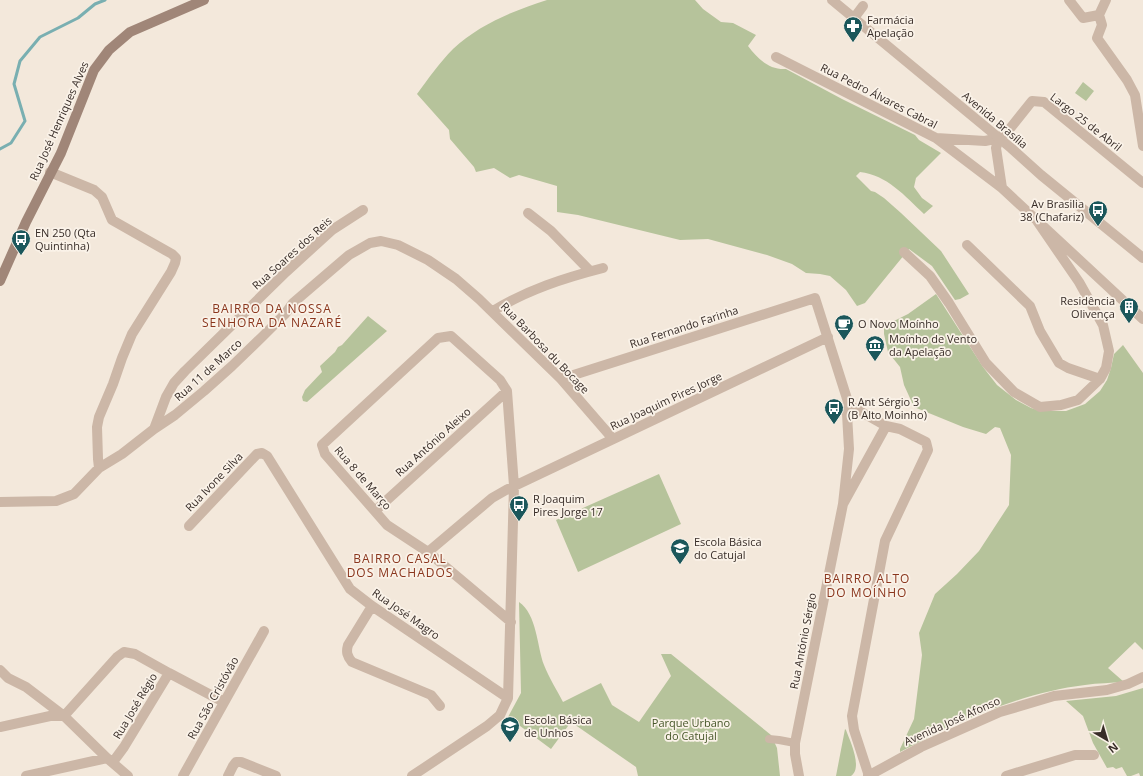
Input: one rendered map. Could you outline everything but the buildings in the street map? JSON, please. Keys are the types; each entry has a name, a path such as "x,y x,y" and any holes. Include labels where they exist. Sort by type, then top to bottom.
{"main road":[{"name":"Rua José Henriques Alves","path":"0,281 26,222 50,172 61,153 94,70 109,50 130,32 204,0"}],"street":[{"name":"Avenida Brasília","path":"832,0 999,138 1041,175 1143,258"},
{"path":"1069,0 1082,18 1099,15"},
{"path":"1106,0 1099,15 1102,26 1097,38 1127,80 1135,95 1143,146"},
{"path":"854,18 863,6"},
{"name":"Rua Pedro Álvares Cabral","path":"776,57 936,138 985,140 999,138"},
{"name":"Largo 25 de Abril","path":"999,138 1008,131 1032,101 1044,102 1143,183"},
{"path":"936,138 1002,188 1143,319"},
{"path":"999,138 996,148 1002,188"},
{"path":"50,172 94,190 102,197 112,220 172,254 176,258 171,272 132,334 99,417 97,427 99,468"},
{"name":"Rua Soares dos Reis","path":"154,429 166,397 174,383 185,371 286,272 332,230 363,210"},
{"path":"528,213 551,231 590,271"},
{"path":"904,252 930,276 949,303 986,363 1014,392 1040,407 1061,406 1078,400 1100,379 1106,368 1109,351 1103,325 1079,282 1035,218"},
{"name":"Rua 11 de Marco","path":"0,502 56,501 74,494 99,468 122,454 175,415 232,366 285,314 293,303 349,255 370,243 381,241 398,245 428,260 456,279"},
{"path":"967,245 1030,306 1040,331 1059,363 1068,368 1100,379"},
{"path":"493,311 508,302 561,279 603,268"},
{"name":"Rua Barbosa du Bocage","path":"456,279 493,311 561,379 613,439"},
{"name":"Rua Fernando Farinha","path":"561,379 815,298 828,337"},
{"name":"Rua 8 de Março","path":"507,391 500,380 451,336 438,338 322,445 325,454 376,510 387,525 428,552 511,622"},
{"path":"828,337 849,405 847,414 849,449 843,504"},
{"name":"Rua Joaquim Pires Jorge","path":"428,552 492,498 514,486 828,337"},
{"path":"412,776 488,726 500,715 508,698 514,486 507,391"},
{"name":"Rua António Aleixo","path":"376,510 507,391"},
{"path":"849,405 886,426 900,428 926,442 928,450 885,541 852,716 854,730 868,776"},
{"name":"Rua António Sérgio","path":"799,776 795,754 795,743 843,504 886,426"},
{"name":"Rua José Magro","path":"257,454 262,452 266,456 350,589 372,606 508,698"},
{"name":"Rua Ivone Silva","path":"189,526 257,454"},
{"path":"372,606 348,645 346,652 352,662 431,695 440,706"},
{"name":"Rua São Cristóvão","path":"183,776 264,631"},
{"path":"0,728 50,716 64,716 116,657 124,652 135,654 169,673"},
{"path":"0,670 8,678 26,686 64,716 128,776"},
{"name":"Rua José Régio","path":"110,760 124,747 169,673 224,702"},
{"name":"Avenida José Afonso","path":"868,776 921,747 1000,712 1054,696 1107,690 1128,684 1143,677"},
{"path":"769,739 795,743"},
{"path":"1006,776 1075,755 1094,755"},
{"path":"26,776 110,760"},
{"path":"228,776 236,762 242,762 276,776"}],"green space":[{"path":"547,0 695,0 703,9 721,22 733,23 756,35 748,46 764,63 774,68 786,69 842,99 915,135 919,140 941,153 916,178 914,187 922,198 933,206 924,214 895,187 879,177 860,172 856,176 871,191 884,198 901,213 941,251 969,294 955,300 932,266 909,249 865,303 857,306 846,290 830,276 806,273 792,264 767,255 708,239 680,240 578,215 557,212 557,186 519,175 510,178 494,168 476,172 474,167 450,139 449,130 417,94 443,59 474,32 497,19"},
{"path":"1083,82 1094,91 1086,101 1075,93"},
{"path":"936,294 983,367 997,385 1016,400 1031,408 1041,411 1066,411 1085,404 1100,391 1107,380 1114,354 1123,345 1143,373 1143,650 1135,642 1108,668 1124,682 1090,684 1060,689 1012,702 966,720 900,752 914,719 922,655 919,633 935,594 979,551 1009,505 1011,455 1000,428 995,427 986,434 963,427 914,407 904,385 900,367 888,352 884,334 884,326 908,314"},
{"path":"368,316 387,331 307,402 303,401 302,397 305,390 322,372 320,366 335,352 338,347 342,345"},
{"path":"659,474 681,524 578,572 556,520"},
{"name":"Parque Urbano do Catujal","path":"519,602 530,614 536,631 544,665 563,702 601,683 612,705 639,722 671,676 661,654 671,654 771,735 777,748 780,776 638,776 636,767 571,722 551,749 508,717 521,693"},
{"path":"1143,688 1143,776 1140,776 1139,773 1127,776 1122,767 1116,769 1113,767 1107,768 1093,743 1083,716 1066,701 1116,696"},
{"path":"845,729 854,754 856,767 851,776 836,776"}],"waterway":[{"path":"0,149 11,143 25,121 14,84 20,61 40,37 78,18 95,4 105,0"}],"place":[{"name":"Farmácia Apelação","path":"853,43"},
{"name":"Av Brasilia 38 (Chafariz)","path":"1098,227"},
{"name":"EN 250 (Qta Quintinha)","path":"21,256"},
{"name":"Residência Olivença","path":"1129,324"},
{"name":"O Novo Moínho","path":"844,341"},
{"name":"Moínho de Vento da Apelação","path":"875,362"},
{"name":"R Ant Sérgio 3 (B Alto Moinho)","path":"834,425"},
{"name":"R Joaquim Pires Jorge 17","path":"519,522"},
{"name":"Escola Básica do Catujal","path":"680,565"},
{"name":"Escola Básica de Unhos","path":"510,743"}],"district":[{"name":"BAIRRO DA NOSSA SENHORA DA NAZARÉ","path":"272,316"},
{"name":"BAIRRO CASAL DOS MACHADOS","path":"400,566"},
{"name":"BAIRRO ALTO DO MOÍNHO","path":"867,586"}]}
